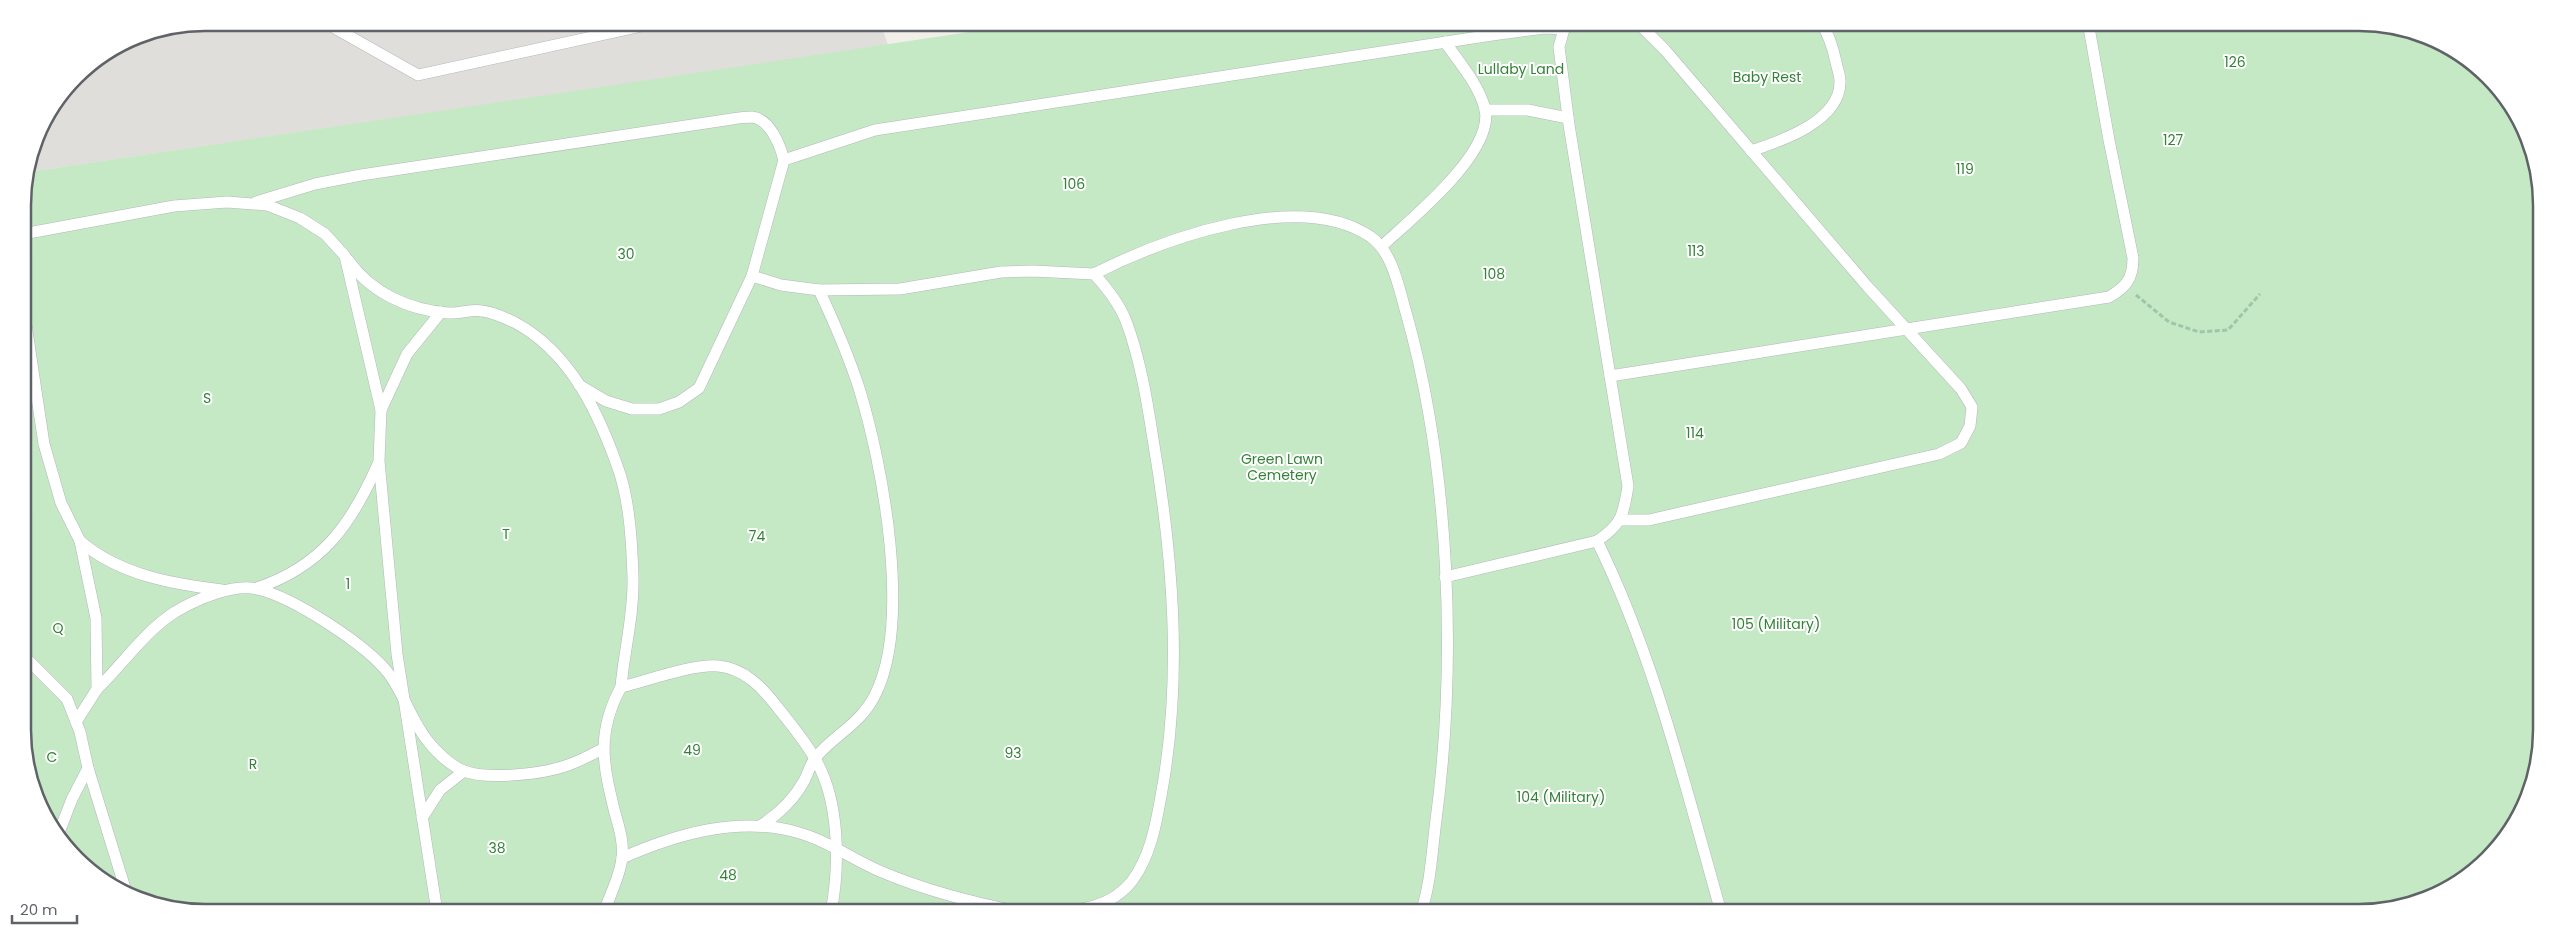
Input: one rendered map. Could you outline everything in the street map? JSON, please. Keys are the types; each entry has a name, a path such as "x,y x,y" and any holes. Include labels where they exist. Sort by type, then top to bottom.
{"lane":[{"path":"784,160 875,130 1522,31"},
{"path":"1445,577 1596,541 1614,529 1624,511 1628,486 1568,118 1559,47 1563,31"},
{"path":"1619,520 1659,518 1939,454 1961,442 1970,426 1972,407 1960,389 1906,330 1646,31"},
{"path":"1751,151 1777,143 1816,122 1835,102 1840,82 1827,31"},
{"path":"1610,376 2108,297 2125,287 2133,273 2133,258 2108,140 2090,31"},
{"path":"342,32 418,75 615,32"},
{"path":"1382,246 1443,189 1468,162 1478,144 1484,126 1485,110 1478,92 1445,42"},
{"path":"1485,110 1528,110 1568,118"},
{"path":"251,204 315,184 361,175 754,117 767,126 779,143 784,160 752,276 714,362 699,388 679,402 659,409 632,408 606,401 579,385"},
{"path":"32,232 174,206 227,202 267,205 300,218 325,234 345,256 359,276 379,292 401,302 441,312 482,311 506,318 535,333 553,349 592,407 620,475 630,526 634,580 631,622 623,664 622,687 610,707 604,731 605,775 621,835 622,858 607,904"},
{"path":"752,276 782,285 818,290 900,289 1001,272 1034,270 1094,274 1151,248 1233,225 1274,216 1305,216 1338,222 1369,236 1382,246 1398,287 1424,389 1436,466 1445,577 1446,716 1443,771 1426,903"},
{"path":"345,256 382,410 379,461 396,654 436,904"},
{"path":"1094,274 1114,297 1125,320 1137,358 1162,490 1173,630 1173,698 1169,755 1158,811 1145,857 1132,882 1114,904"},
{"path":"760,826 777,815 791,801 815,758 862,717 875,695 885,668 891,634 893,596 883,494 859,389 845,348 818,290"},
{"path":"382,410 407,354 421,334 441,312"},
{"path":"32,362 44,444 61,503 80,541 96,618 97,689"},
{"path":"80,541 95,554 152,578 187,586 229,590 257,588 284,579 310,562 329,544 364,497 379,461"},
{"path":"1596,541 1620,588 1640,640 1717,903"},
{"path":"257,588 330,623 389,674 427,740 443,757 464,771 534,775 566,766 603,749"},
{"path":"76,722 97,689 144,640 174,613 206,597 229,590"},
{"path":"31,663 67,699 76,722 122,882"},
{"path":"622,687 670,674 717,666 741,672 758,685 775,703 815,758 828,794 837,850 836,887 833,904"},
{"path":"61,826 72,798 88,768"},
{"path":"422,818 440,790 464,771"},
{"path":"622,858 663,840 730,826 760,826 796,832 882,872 978,904"}],"path":[{"path":"2125,287 2152,306 2169,322 2199,332 2228,330 2260,294"}],"shaded area":[{"path":"194,32 883,32 888,45 35,171 49,129 61,109 82,82 100,67 129,49 172,35"}],"green space":[{"name":"Green Lawn Cemetery","path":"2358,31 2392,35 2435,49 2473,75 2497,100 2509,119 2527,161 2533,206 2533,729 2527,774 2515,806 2497,835 2482,853 2464,868 2435,886 2414,894 2370,903 206,904 172,900 129,886 91,860 75,844 49,806 35,763 31,729 32,194 35,171 972,32"}],"park label":[{"name":"126","path":"2235,62"},
{"name":"Lullaby Land","path":"1521,69"},
{"name":"Baby Rest","path":"1767,77"},
{"name":"127","path":"2173,140"},
{"name":"119","path":"1965,169"},
{"name":"106","path":"1074,184"},
{"name":"113","path":"1696,251"},
{"name":"30","path":"626,254"},
{"name":"108","path":"1494,274"},
{"name":"S","path":"207,398"},
{"name":"114","path":"1695,433"},
{"name":"T","path":"506,534"},
{"name":"74","path":"757,536"},
{"name":"1","path":"348,584"},
{"name":"105 (Military)","path":"1776,624"},
{"name":"Q","path":"58,628"},
{"name":"49","path":"692,750"},
{"name":"93","path":"1013,753"},
{"name":"C","path":"52,757"},
{"name":"R","path":"253,764"},
{"name":"104 (Military)","path":"1561,797"},
{"name":"38","path":"497,848"},
{"name":"48","path":"728,875"}]}
